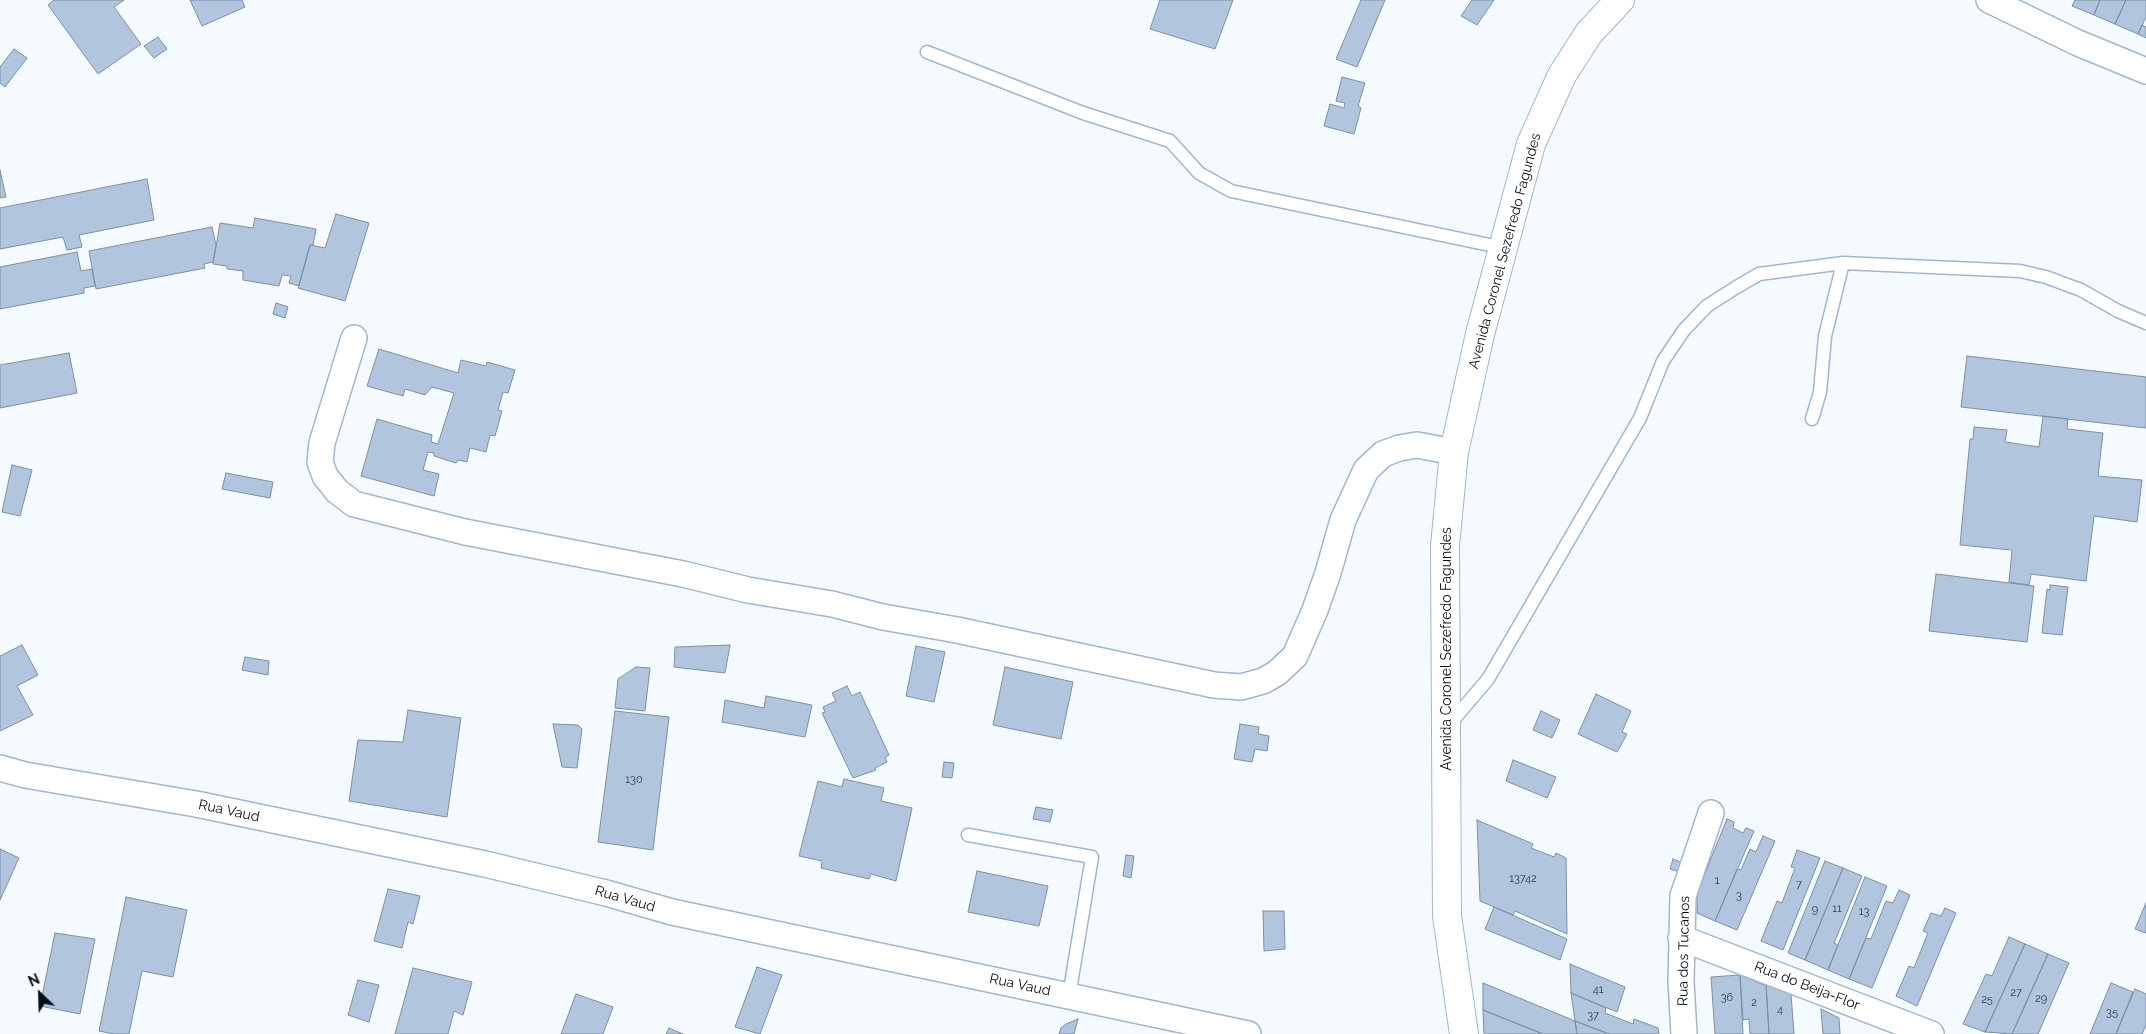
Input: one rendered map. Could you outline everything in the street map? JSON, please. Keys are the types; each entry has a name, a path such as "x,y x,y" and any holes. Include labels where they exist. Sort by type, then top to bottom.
{"main road":[{"name":"Avenida Coronel Sezefredo Fagundes","path":"1464,1034 1447,916 1445,546 1454,452 1480,334 1531,144 1562,75 1589,33 1620,0"}],"street":[{"path":"1989,0 2078,43 2146,71"},
{"path":"354,338 322,443 320,462 325,476 337,492 354,504 465,532 683,574 748,590 832,604 883,617 957,630 1214,685 1242,687 1262,681 1277,673 1295,656 1315,610 1343,520 1366,470 1383,454 1398,448 1417,445 1454,452"},
{"name":"Rua Vaud","path":"0,768 25,775 196,804 485,864 606,893 672,912 1248,1034"},
{"name":"Rua dos Tucanos","path":"1684,1034 1681,938 1683,896 1711,812"},
{"name":"Rua do Beija-Flor","path":"1681,938 1920,1032"}],"lane":[{"path":"927,52 1083,113 1170,141 1198,173 1231,191 1504,248"},
{"path":"1812,419 1820,392 1825,336 1843,264"},
{"path":"1446,729 1488,679 1640,418 1663,361 1684,330 1707,306 1759,274 1843,264 2020,271 2046,277 2081,290 2118,311 2146,323"},
{"path":"968,835 1092,857 1069,996"}],"building":[{"path":"54,0 124,0 114,7 141,44 98,74 48,5"},
{"path":"190,0 242,0 245,7 202,26"},
{"path":"1160,0 1233,0 1215,49 1150,29"},
{"path":"1361,0 1385,0 1357,67 1336,59"},
{"path":"1472,0 1494,0 1477,25 1461,16"},
{"path":"2075,0 2100,0 2094,15 2072,6"},
{"path":"2100,0 2126,0 2115,24 2094,15"},
{"path":"2126,0 2146,0 2146,17 2138,34 2115,24"},
{"path":"2142,25 2146,27 2146,38 2138,34"},
{"path":"158,37 167,49 154,58 144,46"},
{"path":"14,49 27,58 5,87 0,83 0,67"},
{"path":"1342,77 1365,83 1358,106 1361,108 1354,134 1324,126 1330,104 1344,108 1345,103 1336,101"},
{"path":"0,170 6,197 0,198"},
{"path":"147,179 154,220 79,235 82,247 67,250 63,237 0,249 0,208"},
{"path":"336,214 369,223 345,301 298,288 310,245 325,248"},
{"path":"255,218 316,229 313,245 310,245 299,286 289,283 291,276 282,275 279,286 243,280 243,271 227,269 227,266 213,264 220,223 253,228"},
{"path":"212,227 216,245 213,262 204,264 205,268 96,289 89,251"},
{"path":"77,252 81,271 92,269 95,286 84,288 84,293 0,309 0,267"},
{"path":"276,303 288,307 285,318 273,314"},
{"path":"379,349 458,373 461,360 486,366 487,362 515,370 508,393 503,392 498,410 502,411 495,436 490,435 486,452 470,448 467,462 458,460 456,463 434,456 434,453 428,452 423,470 439,474 434,496 361,476 377,419 432,435 431,442 438,444 454,393 432,387 425,395 405,389 403,396 367,386"},
{"path":"69,353 77,393 0,408 0,365"},
{"path":"1967,356 2146,377 2146,428 1961,407"},
{"path":"2043,416 2068,419 2067,429 2103,433 2098,476 2142,480 2137,522 2094,516 2086,581 2031,574 2029,585 2009,582 2012,550 1960,545 1970,439 1973,439 1974,427 2007,430 2005,442 2039,447"},
{"path":"12,465 32,470 20,516 2,512"},
{"path":"226,473 273,482 270,498 222,489"},
{"path":"1936,574 2034,586 2027,642 1929,631"},
{"path":"2050,585 2068,587 2062,635 2042,633 2047,589 2050,590"},
{"path":"22,645 38,675 17,686 33,715 0,731 0,656"},
{"path":"730,645 725,673 674,667 675,647"},
{"path":"916,646 945,652 934,702 906,696"},
{"path":"245,657 269,661 268,675 242,670"},
{"path":"636,667 650,668 645,711 615,708 618,679"},
{"path":"1005,667 1073,682 1061,739 993,725"},
{"path":"847,686 852,696 860,692 889,755 885,757 887,762 875,768 876,770 853,778 822,713 825,712 823,707 836,701 832,693"},
{"path":"1596,694 1631,711 1622,732 1627,734 1617,752 1578,734"},
{"path":"766,696 812,705 805,737 722,722 725,700 764,708"},
{"path":"408,710 461,718 447,817 349,801 358,740 403,742"},
{"path":"615,711 669,717 653,850 598,842"},
{"path":"1541,711 1560,720 1552,738 1533,730"},
{"path":"553,724 578,725 582,729 577,768 562,767"},
{"path":"1240,724 1259,727 1258,734 1269,736 1267,751 1255,749 1252,762 1234,759"},
{"path":"1513,760 1556,777 1547,798 1506,781"},
{"path":"944,762 954,763 952,778 942,777"},
{"path":"844,779 884,788 881,801 912,808 896,881 871,874 869,879 821,868 822,861 799,856 818,781 842,787"},
{"path":"1036,807 1053,810 1050,822 1033,819"},
{"path":"1727,819 1734,822 1733,828 1743,833 1746,828 1754,831 1715,921 1697,913 1697,893"},
{"path":"1477,820 1533,844 1531,848 1554,857 1556,853 1566,858 1567,934 1515,911 1513,915 1480,901"},
{"path":"1763,836 1775,841 1737,930 1715,921 1737,869 1741,870 1750,849 1756,852"},
{"path":"0,849 19,858 0,900"},
{"path":"1797,850 1820,858 1783,950 1761,941 1777,901 1782,903 1795,868 1791,867"},
{"path":"1126,855 1134,856 1131,878 1123,876"},
{"path":"1673,859 1683,863 1680,872 1670,869"},
{"path":"1825,861 1843,868 1805,960 1788,953"},
{"path":"1843,868 1862,876 1834,943 1838,945 1828,970 1805,960"},
{"path":"977,871 1048,886 1039,926 968,912"},
{"path":"1865,877 1887,886 1849,979 1828,970"},
{"path":"388,889 420,896 413,924 408,922 402,948 374,941"},
{"path":"1899,890 1910,895 1872,988 1849,979 1866,938 1871,939 1886,901 1893,903"},
{"path":"126,897 187,910 173,977 142,971 129,1034 114,1034 99,1031"},
{"path":"2146,903 2146,933 2135,929"},
{"path":"1494,907 1567,939 1560,960 1485,929"},
{"path":"1945,908 1956,913 1917,1006 1896,996 1909,966 1914,968 1928,933 1923,931 1931,913 1941,916"},
{"path":"1263,911 1284,911 1285,949 1264,951"},
{"path":"55,933 95,939 80,1014 40,1006"},
{"path":"2009,937 2025,944 1985,1032 1963,1024 1986,974 1992,976"},
{"path":"2025,944 2048,954 2012,1034 1985,1032"},
{"path":"2048,954 2069,963 2038,1034 2012,1034"},
{"path":"1570,964 1625,987 1617,1012 1571,993"},
{"path":"757,967 782,975 760,1034 735,1027"},
{"path":"413,968 472,982 463,1015 454,1011 448,1034 395,1034"},
{"path":"1740,974 1766,986 1769,1034 1750,1034 1749,1019 1743,1020"},
{"path":"1740,975 1743,1034 1715,1034 1711,977"},
{"path":"358,980 379,985 369,1022 348,1015"},
{"path":"1483,983 1575,1021 1577,1034 1543,1034 1483,1010"},
{"path":"1766,983 1791,994 1794,1034 1769,1034"},
{"path":"2111,983 2133,992 2116,1034 2090,1034"},
{"path":"2135,989 2146,994 2146,1025 2142,1034 2116,1034"},
{"path":"1571,993 1606,1008 1605,1013 1633,1024 1634,1019 1658,1028 1659,1034 1609,1034 1575,1021"},
{"path":"576,994 613,1007 603,1034 561,1034"},
{"path":"1821,1009 1839,1018 1840,1034 1823,1034"},
{"path":"1483,1010 1543,1034 1484,1034"},
{"path":"1078,1019 1074,1034 1059,1034 1061,1028 1066,1024"},
{"path":"1575,1021 1609,1034 1577,1034"},
{"path":"669,1028 683,1034 666,1034"}]}
